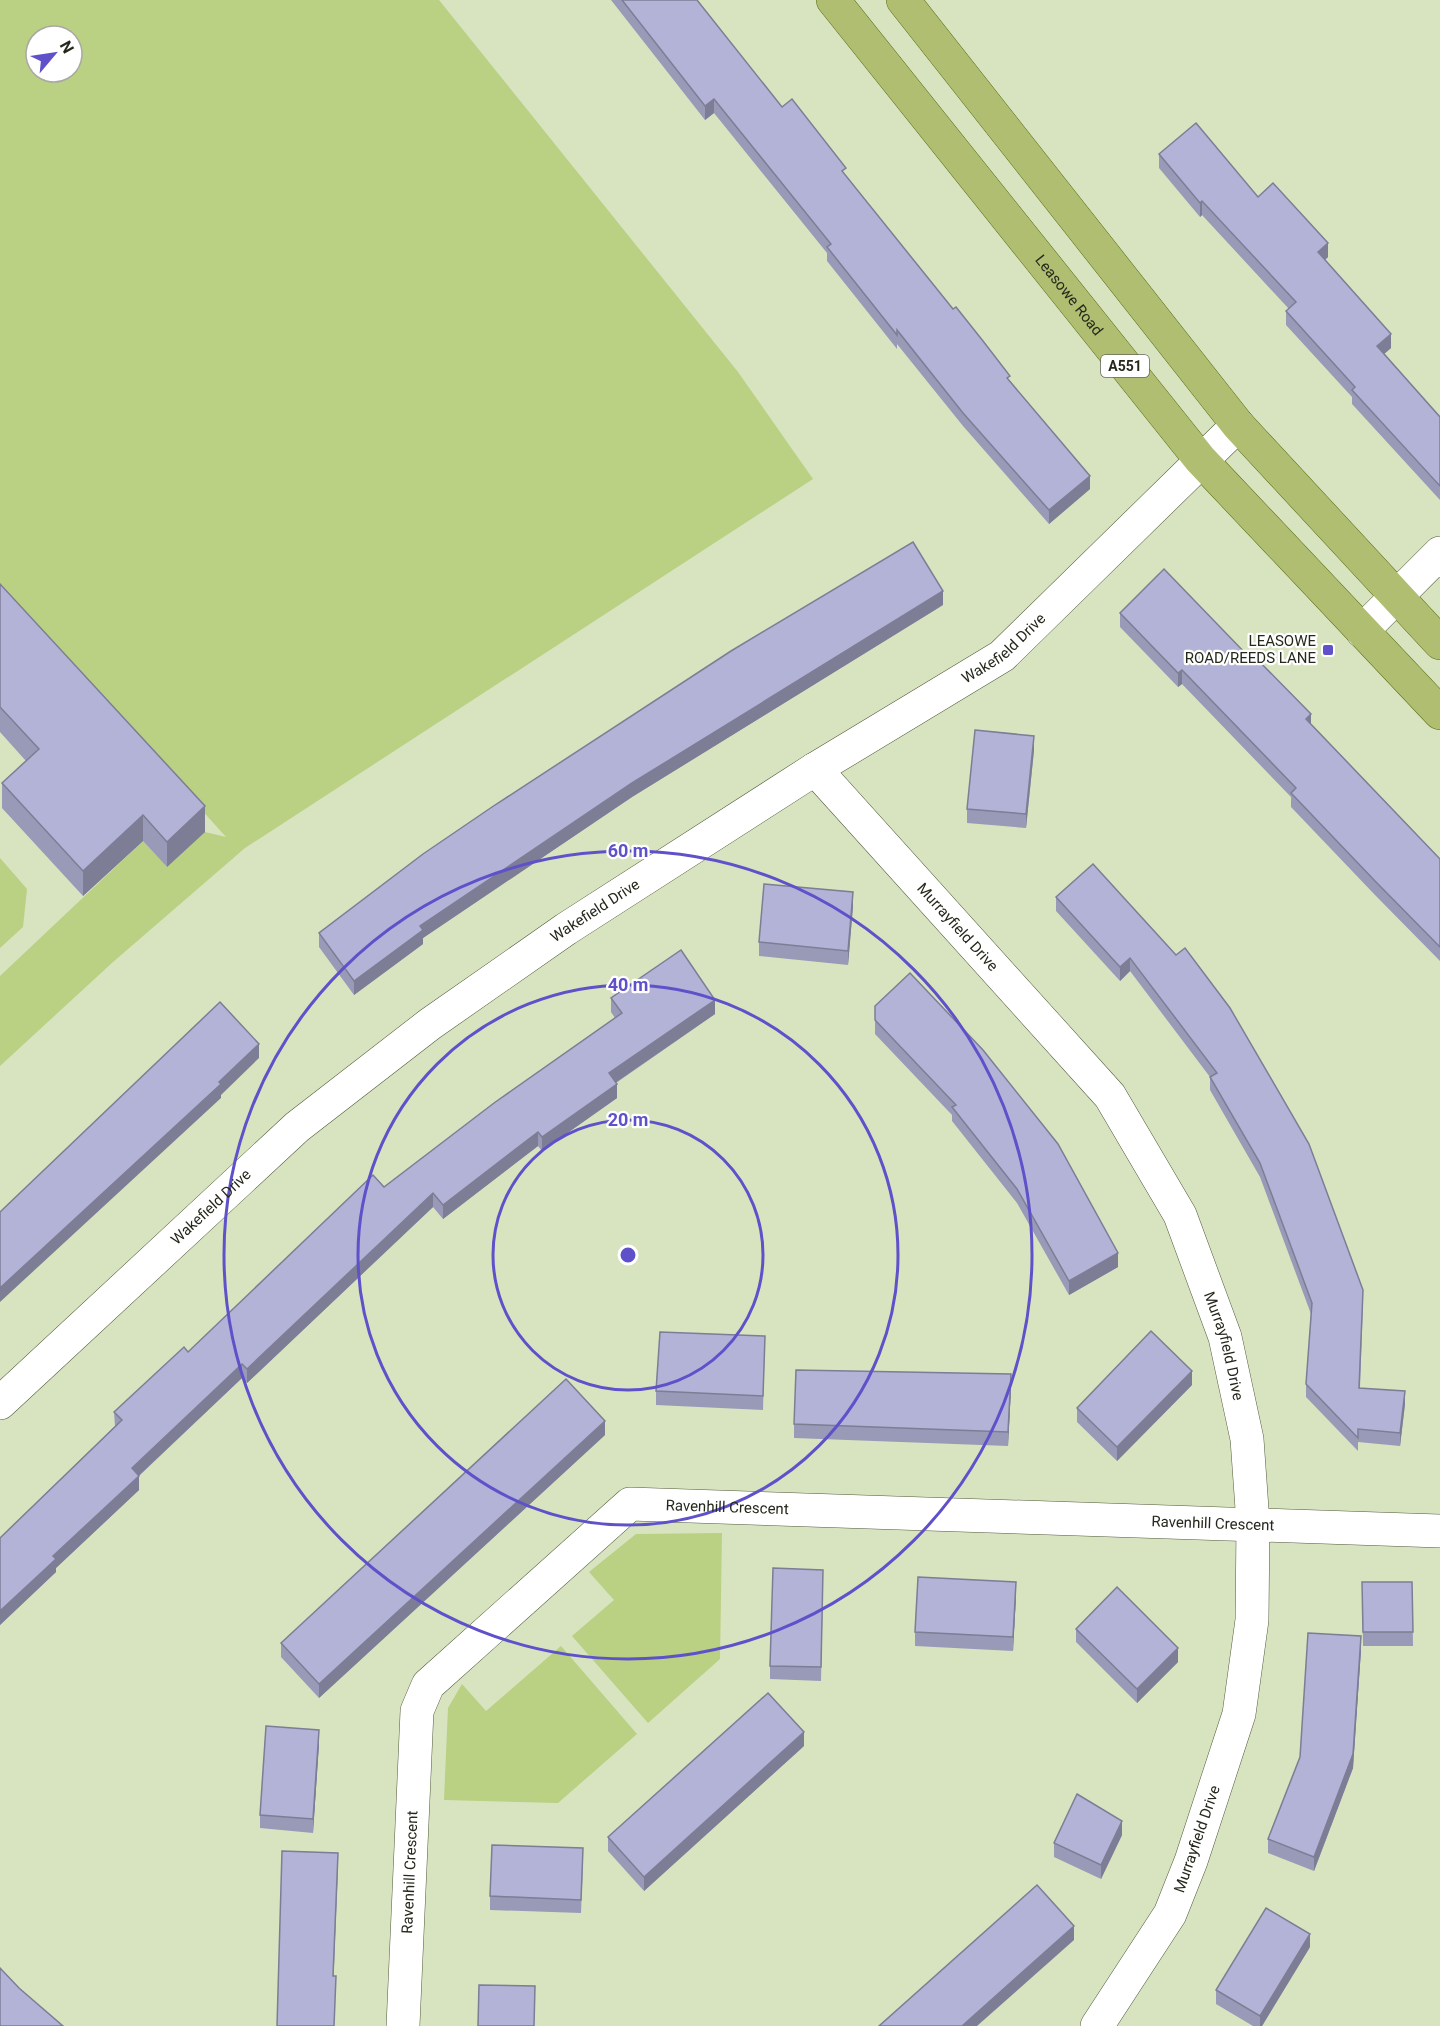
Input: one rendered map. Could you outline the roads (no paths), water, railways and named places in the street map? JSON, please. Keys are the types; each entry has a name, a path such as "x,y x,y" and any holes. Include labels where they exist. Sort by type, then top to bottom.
{"main road":[{"name":"Leasowe Road","path":"833,0 1200,459 1440,713"},
{"path":"903,0 1238,425 1440,643"}],"street":[{"name":"Wakefield Drive","path":"0,1404 297,1126 430,1024 566,928 814,769 1002,656 1200,459 1238,425"},
{"path":"1362,631 1440,553"},
{"name":"Murrayfield Drive","path":"814,769 1110,1096 1180,1215 1225,1337 1246,1439 1253,1523 1252,1620 1239,1714 1191,1861 1170,1914 1098,2026"},
{"name":"Ravenhill Crescent","path":"403,2026 417,1711 428,1685 630,1504 1440,1531"}],"place":[{"name":"LEASOWE ROAD/REEDS LANE","path":"1328,650"}]}
